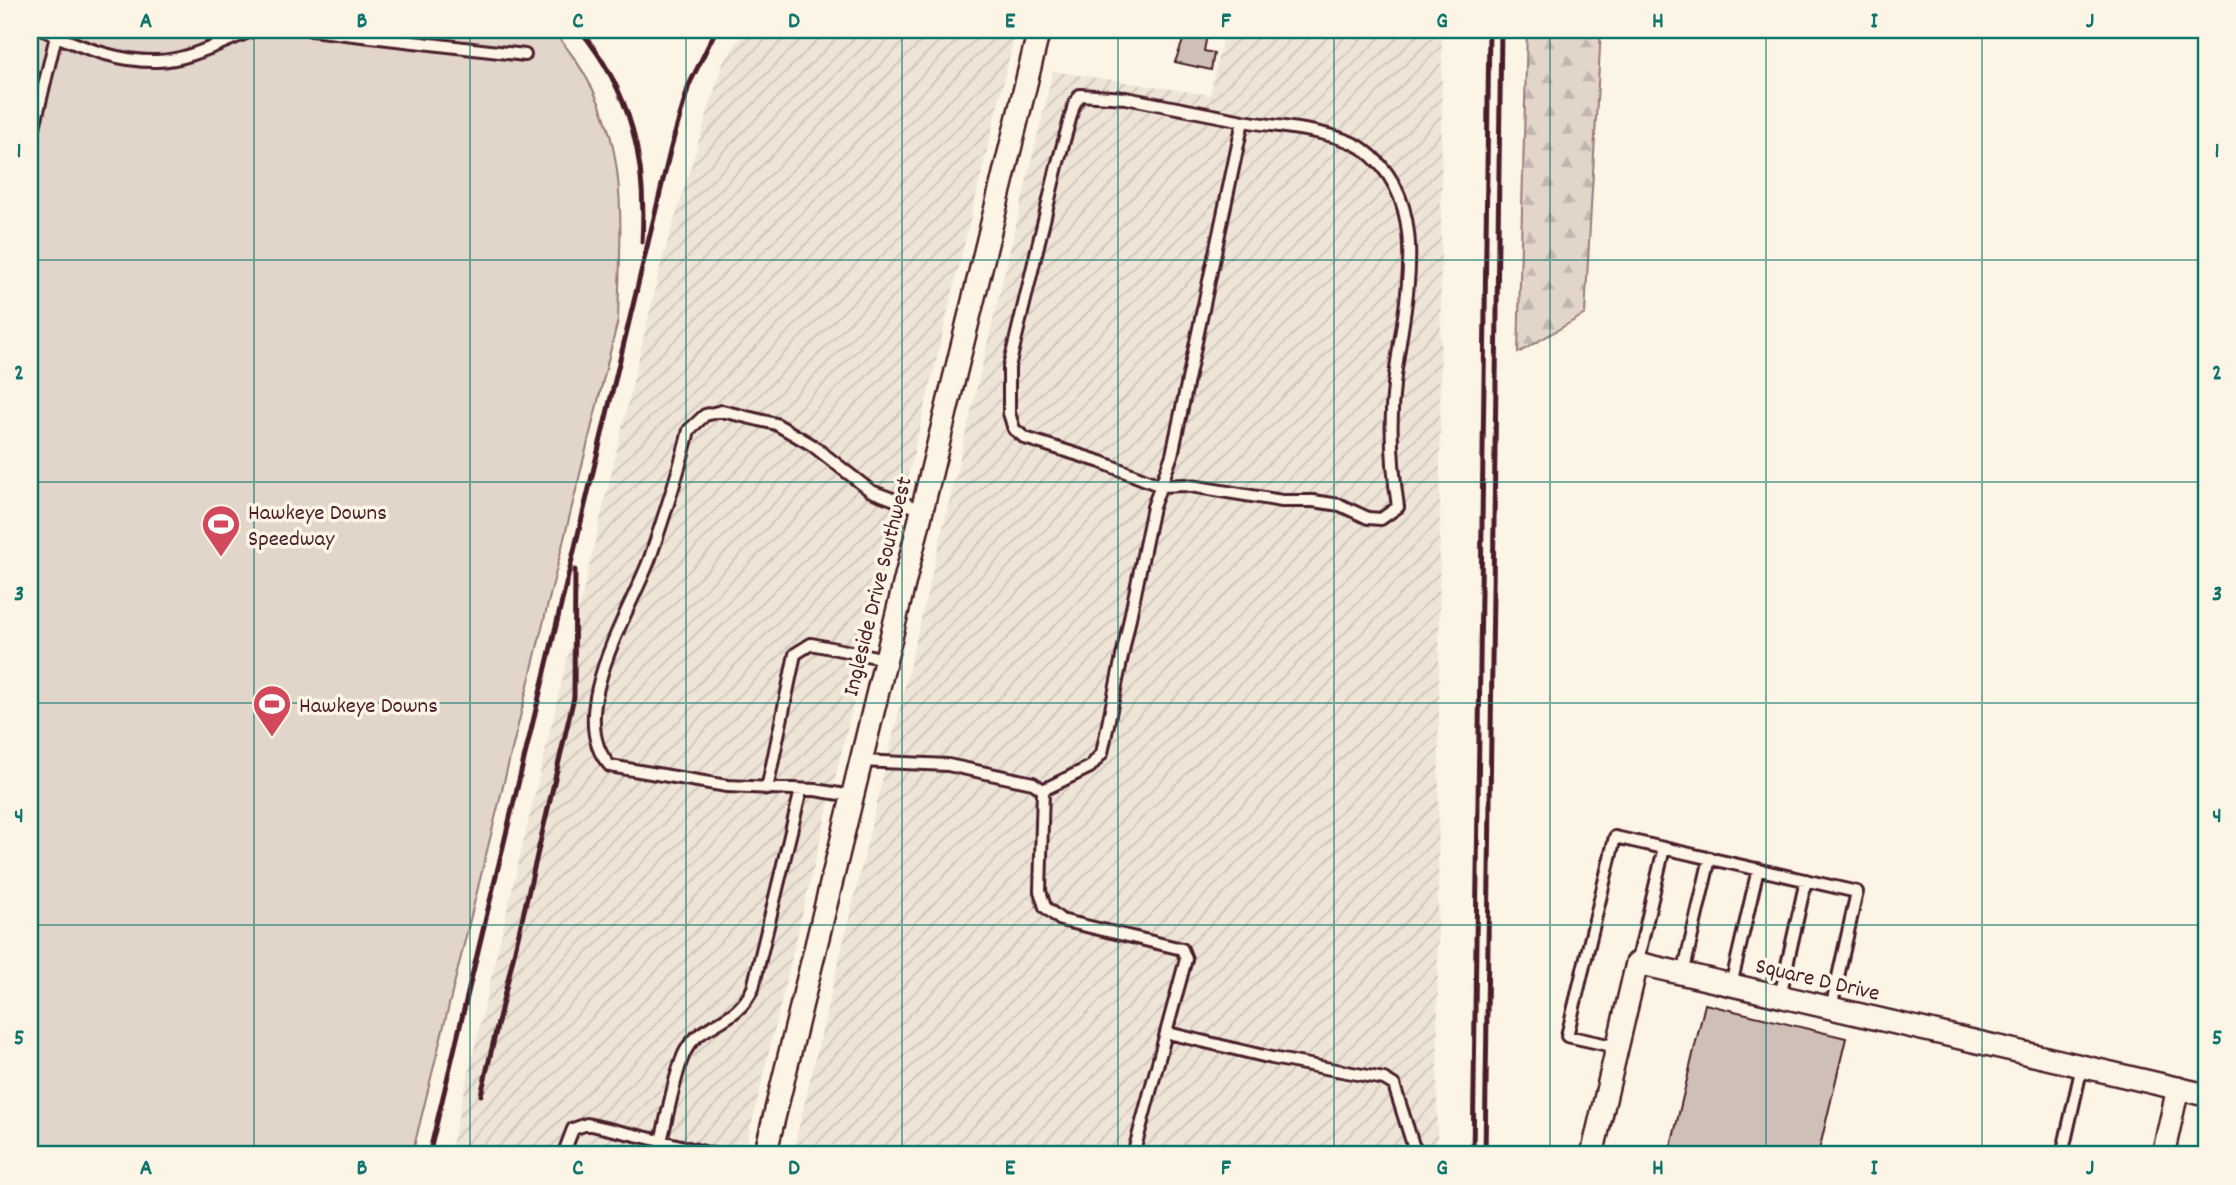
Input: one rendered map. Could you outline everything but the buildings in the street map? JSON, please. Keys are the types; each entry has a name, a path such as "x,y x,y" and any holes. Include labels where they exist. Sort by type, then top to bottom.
{"street":[{"name":"Ingleside Drive Southwest","path":"765,1155 1039,30"},
{"name":"Square D Drive","path":"1637,963 2206,1095"},
{"path":"1592,1155 1637,963"},
{"path":"2163,1155 2178,1088"}],"lane":[{"path":"44,30 98,53 156,61 196,52 254,30"},
{"path":"311,30 525,55"},
{"path":"30,144 55,36"},
{"path":"1080,95 1126,98 1244,121 1336,138 1362,148 1385,171 1401,198 1409,227 1406,295 1394,386 1391,439 1398,508 1381,519 1368,518 1340,505 1282,500 1185,485 1161,486 1101,462 1024,438 1014,429 1009,412 1009,367 1057,166 1074,105 1080,95"},
{"path":"1043,790 1090,767 1102,753 1153,507 1172,456 1244,121"},
{"path":"852,796 727,786 610,766 598,753 593,725 608,649 649,560 689,430 705,415 722,411 776,424 812,445 871,491 922,510"},
{"path":"767,789 795,654 799,649 811,644 886,659"},
{"path":"861,761 948,765 1033,783 1043,790"},
{"path":"661,1141 686,1049 708,1028 728,1020 746,1003 752,988 800,790"},
{"path":"1043,790 1040,891 1045,907 1061,919 1182,949 1186,959 1133,1155"},
{"path":"1618,1047 1567,1037 1615,837 1857,892 1831,1008"},
{"path":"1637,963 1664,848"},
{"path":"1683,974 1710,858"},
{"path":"1731,985 1758,869"},
{"path":"1780,996 1806,880"},
{"path":"1168,1033 1272,1058 1384,1079 1394,1085 1413,1145 1420,1155"},
{"path":"2062,1155 2082,1066"},
{"path":"563,1155 573,1129 587,1124 716,1155"}],"shaded area":[{"path":"746,30 1016,30 744,1155 449,1155 662,260 723,63"},
{"path":"1224,30 1442,30 1437,1155 792,1155 1053,71 1210,95"}],"green space":[{"name":"Hawkeye Downs","path":"30,30 552,30 578,64 597,98 609,132 620,203 618,320 412,1155 30,1155"},
{"path":"1527,30 1601,30 1585,314 1518,353"}],"railway":[{"path":"580,30 612,78 632,129 642,184 642,242"},
{"path":"429,1155 671,147 689,85 716,30"},
{"path":"1473,1155 1489,30"},
{"path":"1485,1155 1501,30"},
{"path":"481,1095 574,697 575,570"}],"place":[{"name":"Hawkeye Downs Speedway","path":"221,558"},
{"name":"Hawkeye Downs","path":"272,738"}]}
